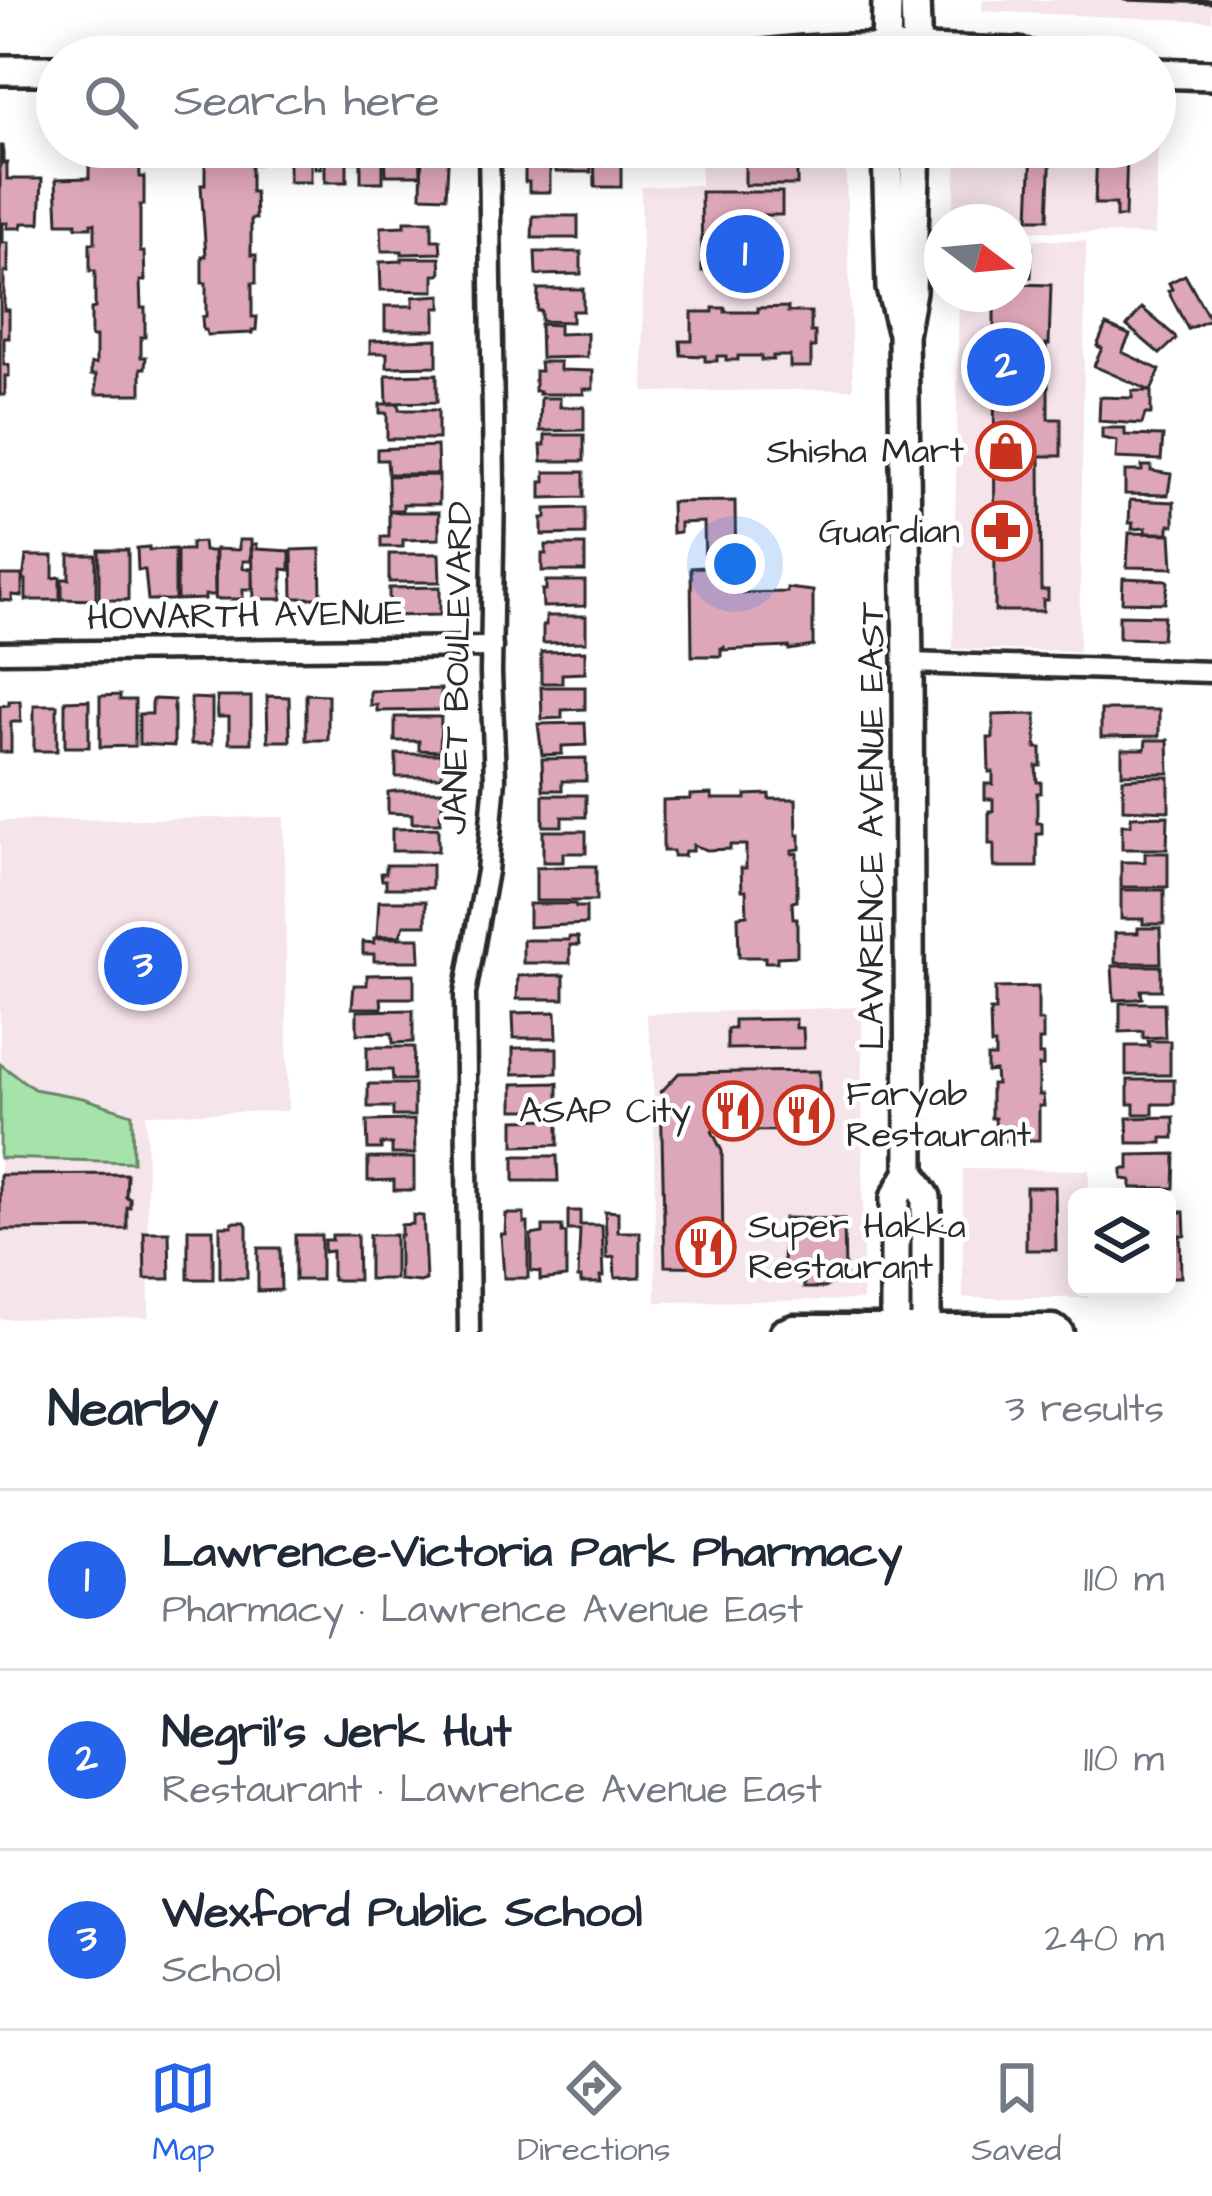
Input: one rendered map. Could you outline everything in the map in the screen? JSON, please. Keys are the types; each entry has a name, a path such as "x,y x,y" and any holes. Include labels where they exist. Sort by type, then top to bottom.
{"main road":[{"path":"886,36 887,0"},
{"path":"916,0 917,36"},
{"path":"0,70 36,70"},
{"path":"1176,74 1212,75"},
{"name":"LAWRENCE AVENUE EAST","path":"888,168 891,288 903,335"},
{"name":"LAWRENCE AVENUE EAST","path":"895,1330 896,1198 910,1172 903,335 911,291 915,168"},
{"name":"LAWRENCE AVENUE EAST","path":"910,1172 926,1197 926,1330"}],"street":[{"name":"JANET BOULEVARD","path":"469,1332 465,994 487,872 495,779 489,168"},
{"name":"HOWARTH AVENUE","path":"0,652 492,647"},
{"path":"908,663 1212,672"},
{"path":"783,1332 794,1328 1052,1328 1060,1332"}],"shaded area":[{"path":"983,0 1212,0 1212,21 982,11"},
{"path":"701,168 846,168 853,389 644,392 641,187 701,185"},
{"path":"956,168 1157,168 1155,235 1032,231 1032,204 953,204"},
{"path":"1032,240 1086,241 1079,651 953,649 959,312 1032,312"},
{"path":"284,817 288,1111 146,1114 149,1317 0,1319 0,821"},
{"path":"862,1007 863,1300 656,1302 653,1058 646,1014"},
{"path":"963,1169 1089,1170 1089,1188 1068,1188 1068,1296 1088,1298 963,1298"}],"green space":[{"path":"0,1064 34,1089 132,1114 133,1162 0,1158"}],"building":[{"path":"1123,0 1212,0 1212,3"},
{"path":"0,146 7,179 42,179 40,223 7,228 8,223 3,223 3,243 8,243 4,310 9,310 9,338 4,338 4,365 9,365 5,395 0,395"},
{"path":"89,168 140,168 140,177 144,177 140,252 144,252 145,281 140,281 141,308 145,308 141,357 146,357 141,394 96,394 96,375 91,375 91,364 96,364 96,337 91,337 95,271 90,271 95,223 76,227 76,223 58,223 56,179 89,178"},
{"path":"205,168 251,168 256,219 251,219 251,255 256,255 252,317 257,317 252,333 207,335 203,330 206,283 202,283 202,256 206,256 201,185 205,185"},
{"path":"289,168 311,168 311,182 289,182"},
{"path":"325,168 347,168 347,182 325,182"},
{"path":"361,168 383,168 383,182 361,182"},
{"path":"386,168 421,168 421,175 386,175"},
{"path":"422,168 448,168 446,197 421,196"},
{"path":"525,168 550,168 550,192 529,192 529,182 525,182"},
{"path":"556,168 591,168 591,172 556,172"},
{"path":"595,168 621,168 621,187 595,187"},
{"path":"745,168 797,168 797,185 745,185"},
{"path":"1031,168 1050,168 1048,219 1032,219"},
{"path":"1096,168 1126,168 1125,217 1116,217 1116,204 1095,204"},
{"path":"701,192 782,192 782,215 752,215 752,229 770,229 769,238 752,238 752,246 767,245 767,270 702,271"},
{"path":"533,216 578,216 578,238 532,238"},
{"path":"405,221 432,221 432,240 440,240 441,253 382,251 381,227 405,226"},
{"path":"535,252 581,252 581,274 536,275"},
{"path":"440,258 434,291 381,290 380,262"},
{"path":"1185,275 1210,320 1188,329 1168,291 1172,289 1169,283"},
{"path":"1032,284 1051,285 1046,344 1048,419 1061,419 1061,456 1040,456 1041,590 1048,590 1048,600 1043,600 1043,611 995,611 994,312 1032,312"},
{"path":"538,289 583,289 583,311 572,311 572,322 541,321"},
{"path":"441,295 441,308 435,308 435,330 385,330 385,306 413,306 413,297"},
{"path":"788,307 788,312 811,312 815,347 811,347 811,367 790,367 790,356 726,360 726,356 717,356 717,361 705,361 705,356 681,355 680,341 692,341 692,312"},
{"path":"1142,308 1175,336 1160,354 1127,326"},
{"path":"540,324 559,325 559,334 587,333 587,357 541,358"},
{"path":"1106,325 1130,335 1122,352 1160,370 1151,391 1094,366"},
{"path":"437,339 437,366 387,367 387,353 370,353 370,341"},
{"path":"540,362 560,362 560,370 593,371 593,389 583,389 584,394 539,394 535,371 541,371"},
{"path":"437,374 437,402 387,403 386,375"},
{"path":"1132,391 1151,391 1151,414 1145,414 1142,424 1099,421 1100,397 1132,398"},
{"path":"541,398 560,398 560,407 584,407 584,430 540,431"},
{"path":"380,404 399,404 399,410 438,410 438,439 387,439 387,413 380,413"},
{"path":"1102,428 1125,428 1125,435 1163,436 1161,460 1116,458 1117,441 1102,438"},
{"path":"545,435 584,435 584,461 542,461"},
{"path":"437,446 438,474 388,474 387,460 377,460 377,449"},
{"path":"1142,466 1171,474 1168,495 1125,494 1125,471 1142,471"},
{"path":"545,472 584,472 584,497 541,498"},
{"path":"439,475 439,504 403,504 403,510 389,510 388,476"},
{"path":"1130,500 1174,502 1174,525 1169,525 1169,533 1132,529"},
{"path":"735,501 736,593 787,592 787,588 813,591 813,646 789,650 724,647 721,656 692,656 691,568 705,567 704,522 680,523 680,532 672,533 671,502"},
{"path":"585,508 585,534 542,535 546,509"},
{"path":"389,512 439,512 439,539 403,540 403,547 381,547 381,537 389,537"},
{"path":"1129,533 1171,534 1173,568 1127,567"},
{"path":"239,540 251,540 251,561 243,561 243,568 252,569 252,589 243,589 243,599 215,599 216,549 239,550"},
{"path":"203,542 204,551 214,551 215,595 177,600 177,550 191,550 191,543"},
{"path":"252,544 257,549 290,551 290,570 282,569 282,599 254,599"},
{"path":"546,545 585,545 585,571 542,571"},
{"path":"137,548 175,549 175,600 148,600"},
{"path":"320,549 321,598 293,598 292,550"},
{"path":"99,550 128,550 128,600 99,600"},
{"path":"389,554 439,554 440,582 389,582"},
{"path":"69,555 96,555 96,600 62,599 62,579 69,579"},
{"path":"26,556 53,556 53,578 60,577 60,600 26,600"},
{"path":"0,575 22,575 22,596 0,600"},
{"path":"1123,578 1166,580 1165,603 1122,602"},
{"path":"546,581 585,581 585,606 543,607"},
{"path":"440,587 440,615 389,616 389,588"},
{"path":"1119,615 1164,616 1162,639 1119,638"},
{"path":"546,616 586,616 586,642 543,643"},
{"path":"585,651 585,673 562,674 562,683 541,683 541,652"},
{"path":"541,687 585,687 585,709 562,710 562,718 542,719"},
{"path":"441,689 441,710 377,711 377,705 370,705 370,691"},
{"path":"306,694 328,695 328,740 306,740"},
{"path":"120,695 120,700 135,700 135,746 100,747 100,696"},
{"path":"267,696 289,697 290,741 268,741"},
{"path":"217,697 251,697 251,743 229,743 229,717 218,717"},
{"path":"191,698 212,699 212,744 191,744"},
{"path":"154,699 174,700 174,746 139,744 139,714 152,714"},
{"path":"89,700 89,747 65,747 65,701"},
{"path":"20,701 21,722 11,722 11,752 0,752 0,706"},
{"path":"34,705 57,705 57,751 34,751"},
{"path":"1101,710 1159,710 1159,736 1101,737"},
{"path":"1036,714 1036,748 1041,748 1041,766 1036,766 1037,782 1041,782 1037,823 1042,823 1042,834 1037,834 1037,867 994,867 994,844 989,844 993,799 985,799 985,784 993,784 988,738 993,738 993,715"},
{"path":"395,717 441,717 440,751 419,750 419,741 395,741"},
{"path":"585,723 586,745 562,746 562,754 542,755 538,724"},
{"path":"1146,740 1168,740 1169,773 1122,774 1122,749 1145,749"},
{"path":"396,754 442,754 442,777 396,777"},
{"path":"586,758 586,781 562,781 562,790 543,790 542,759"},
{"path":"1169,777 1169,811 1123,809 1123,779"},
{"path":"442,791 445,813 440,814 440,823 412,823 412,814 388,813 388,792"},
{"path":"712,794 712,799 769,794 769,799 796,799 800,849 792,850 797,853 797,901 792,902 797,956 777,957 777,962 739,957 738,916 747,915 741,868 746,868 746,845 707,850 693,845 693,851 685,851 684,856 663,851 663,800"},
{"path":"543,795 586,795 586,817 562,817 562,826 543,826"},
{"path":"1168,816 1167,849 1122,849 1122,825 1131,825 1131,817"},
{"path":"438,828 438,851 392,851 392,829"},
{"path":"543,831 586,831 586,853 563,853 563,862 543,862"},
{"path":"1145,853 1168,853 1168,887 1121,887 1121,862 1145,862"},
{"path":"386,865 432,865 432,888 386,888 381,873 386,873"},
{"path":"596,866 596,901 536,901 536,868"},
{"path":"1121,890 1164,890 1164,924 1121,919"},
{"path":"379,901 426,901 426,925 404,925 400,936 377,936"},
{"path":"529,904 586,907 586,924 529,927"},
{"path":"1138,928 1160,928 1161,963 1115,963 1115,933 1138,933"},
{"path":"578,937 579,945 570,945 570,963 523,963 523,940"},
{"path":"374,938 419,938 420,961 374,961 374,954 363,954 363,942 374,943"},
{"path":"1112,966 1161,966 1161,990 1141,990 1142,998 1114,1000"},
{"path":"414,974 414,998 381,998 382,1008 352,1008 354,985 367,985 367,975"},
{"path":"564,975 564,999 517,999 518,976"},
{"path":"1038,987 1038,1021 1043,1021 1039,1095 1043,1095 1044,1106 1039,1106 1039,1140 996,1141 995,1118 991,1118 995,1071 987,1072 987,1057 995,1057 990,1011 995,1011 995,988"},
{"path":"1120,1003 1164,1003 1165,1037 1120,1032"},
{"path":"413,1010 413,1042 393,1043 392,1033 357,1034 357,1011"},
{"path":"556,1012 557,1038 514,1038 513,1013"},
{"path":"796,1019 796,1028 803,1028 804,1048 727,1049 727,1029 734,1029 734,1020"},
{"path":"1148,1041 1170,1041 1170,1075 1126,1075 1126,1046 1149,1046"},
{"path":"367,1047 414,1047 413,1080 393,1080 392,1070 367,1070"},
{"path":"513,1048 557,1048 557,1073 513,1074"},
{"path":"819,1071 820,1130 741,1131 721,1121 712,1131 722,1151 723,1267 665,1266 661,1092 679,1073"},
{"path":"1128,1080 1174,1080 1174,1104 1153,1104 1153,1114 1134,1114 1134,1104 1128,1104"},
{"path":"558,1083 558,1110 513,1110 513,1084"},
{"path":"368,1084 414,1084 414,1116 393,1116 393,1107 368,1107"},
{"path":"1174,1117 1174,1138 1162,1138 1162,1143 1128,1143 1127,1118"},
{"path":"558,1119 558,1145 514,1146 514,1120"},
{"path":"414,1120 415,1154 392,1154 392,1144 368,1149 367,1121"},
{"path":"1175,1154 1174,1188 1131,1188 1131,1180 1122,1179 1122,1169 1129,1169 1129,1155"},
{"path":"514,1156 557,1156 558,1181 514,1181"},
{"path":"368,1158 414,1158 414,1190 394,1190 394,1180 368,1181"},
{"path":"127,1174 127,1229 0,1230 0,1175"},
{"path":"1026,1187 1055,1187 1056,1250 1026,1250"},
{"path":"568,1211 580,1211 580,1225 602,1225 601,1283 581,1283 578,1278 580,1230 568,1230"},
{"path":"605,1211 618,1212 618,1232 640,1232 640,1277 615,1278 614,1257 607,1258"},
{"path":"1176,1212 1184,1212 1181,1277 1176,1277"},
{"path":"506,1214 524,1214 524,1223 528,1223 528,1278 504,1278 501,1234 505,1234"},
{"path":"413,1215 423,1216 426,1280 420,1282 399,1280 401,1225 413,1224"},
{"path":"784,1218 844,1219 845,1276 824,1288 804,1288 804,1272 783,1272"},
{"path":"232,1222 247,1226 247,1278 220,1278 220,1226 232,1226"},
{"path":"543,1226 562,1226 566,1233 566,1277 540,1280 540,1272 531,1271 531,1235 543,1233"},
{"path":"188,1229 213,1229 213,1279 188,1279"},
{"path":"144,1232 169,1232 170,1279 145,1279"},
{"path":"295,1235 321,1235 321,1280 295,1280"},
{"path":"332,1235 357,1235 358,1280 332,1280 332,1251 324,1252 324,1240 332,1240"},
{"path":"369,1235 395,1235 395,1279 369,1279"},
{"path":"258,1248 280,1248 281,1290 258,1291"}],"place":[{"name":"Lawrence-Victoria Park Pharmacy","path":"745,254"},
{"name":"Negril's Jerk Hut","path":"1006,367"},
{"name":"Shisha Mart","path":"1006,451"},
{"name":"Guardian","path":"1002,531"},
{"name":"Wexford Public School","path":"143,966"},
{"name":"ASAP City","path":"733,1111"},
{"name":"Faryab Restaurant","path":"804,1115"},
{"name":"Super Hakka Restaurant","path":"706,1247"}]}
